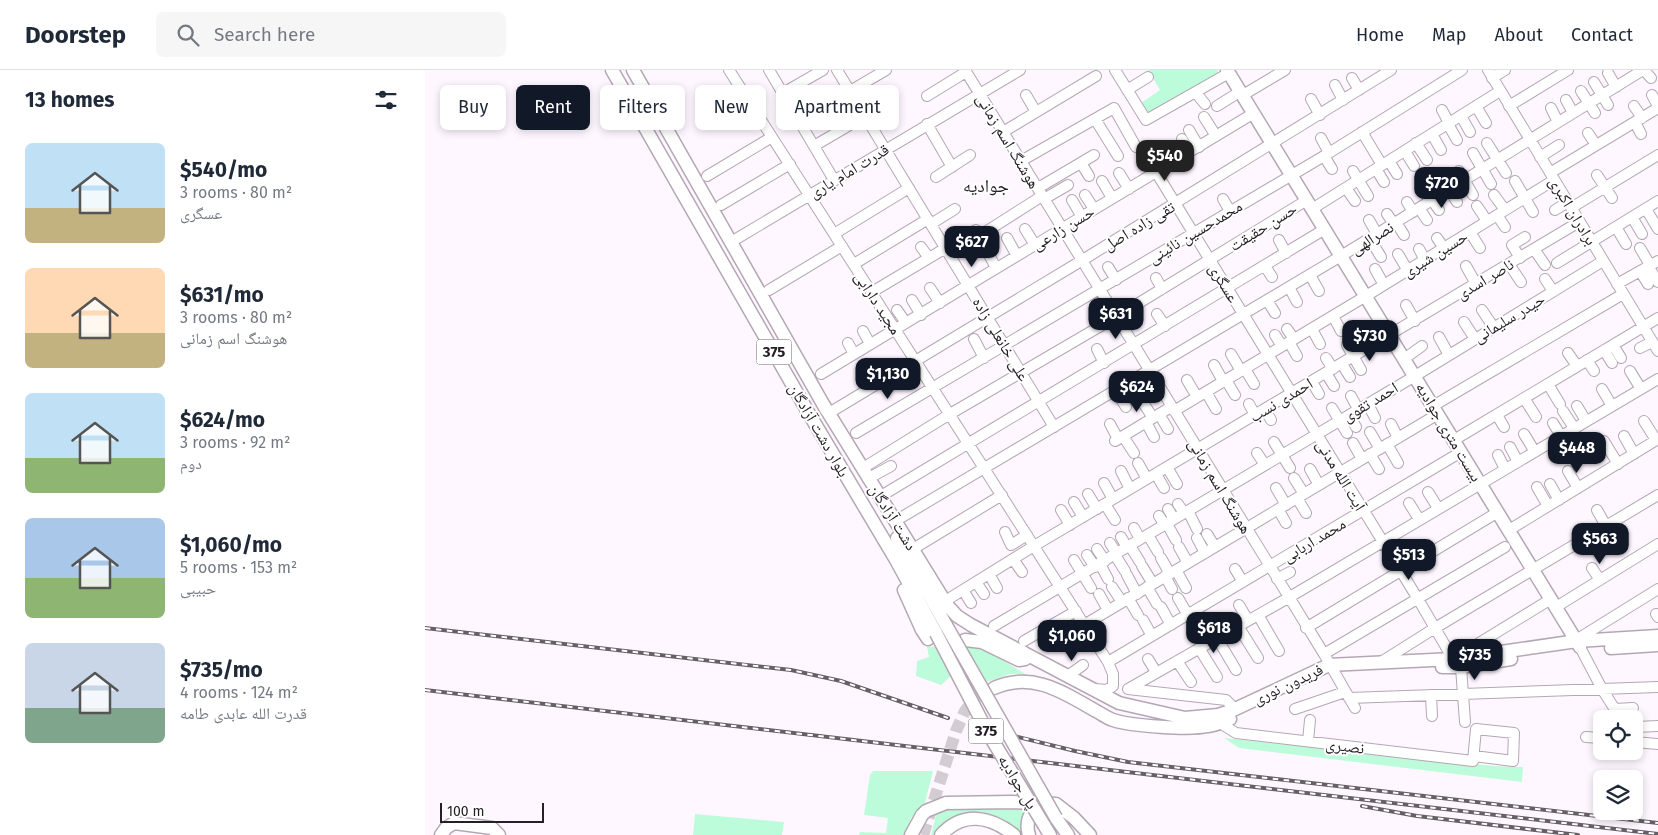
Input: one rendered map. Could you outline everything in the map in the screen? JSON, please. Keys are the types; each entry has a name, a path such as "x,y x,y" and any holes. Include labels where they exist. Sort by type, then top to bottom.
{"main road":[{"name":"بلوار دشت آزادگان","path":"612,70 937,633"},
{"name":"بلوار دشت آزادگان","path":"633,70 826,408 937,633"},
{"name":"بیست متری جوادیه","path":"1228,72 1578,643"},
{"name":"دشت آزادگان","path":"826,408 913,549 949,601"},
{"name":"فریدون نوری","path":"949,601 957,616 971,625 1024,647 1069,675 1127,706 1185,718 1219,719 1328,664 1457,663 1578,643 1656,638"},
{"name":"پل جوادیه","path":"937,633 1068,835"},
{"name":"پل جوادیه","path":"937,633 988,733 1047,830"},
{"path":"965,640 982,642 1019,660 1026,657 1024,647"},
{"name":"فریدون نوری","path":"1097,711 1106,717 1125,723 1193,727 1208,726 1235,709 1328,664 1381,662 1457,663"},
{"path":"994,688 1016,681 1036,682 1097,711 1120,717 1163,721 1185,718"},
{"path":"911,835 926,811 946,803 1011,802 1056,804 1074,818 1090,835"},
{"path":"1029,835 1027,821 1030,813 1036,807 1043,804 1056,804"},
{"path":"941,835 948,827 958,821 974,819 982,819 998,824 1014,835"},
{"path":"441,835 446,828 456,823 492,828 499,835"}],"street":[{"path":"769,70 778,85"},
{"path":"797,85 823,70"},
{"name":"علی خانعلی زاده","path":"837,70 846,85"},
{"path":"860,85 886,70"},
{"name":"قدرت امام یاری","path":"731,242 1020,70"},
{"path":"1115,70 1146,120 1172,111 1196,92 1228,72"},
{"name":"تقی زاده اصل","path":"826,408 915,360 1081,261 1391,70"},
{"name":"محمدحسین نائینی","path":"856,433 1116,280 1363,132 1462,70"},
{"path":"1490,74 1505,70"},
{"path":"1509,106 1568,70"},
{"name":"مجید دارابی","path":"731,71 1109,662"},
{"path":"927,96 966,71"},
{"name":"هوشنگ اسم زمانی","path":"966,71 1355,708"},
{"path":"1217,106 1280,71"},
{"path":"1608,73 1616,87"},
{"name":"نصرالهی","path":"902,517 1374,236 1448,190 1462,175 1482,169 1616,87 1628,74 1646,73"},
{"name":"برادران اکبری","path":"1490,74 1658,351"},
{"path":"1003,132 1096,76"},
{"path":"1127,90 1148,77"},
{"path":"1352,78 1359,90"},
{"path":"1594,82 1609,105"},
{"path":"1335,85 1343,100"},
{"name":"حسن حقیقت","path":"866,473 950,414 1209,260 1309,204 1346,188 1355,176 1382,165 1500,91"},
{"path":"1581,91 1595,113"},
{"path":"1196,92 1205,104"},
{"path":"1026,95 1036,112"},
{"path":"1652,95 1658,107"},
{"path":"1311,99 1321,114"},
{"path":"1566,100 1573,113"},
{"path":"1475,106 1486,123"},
{"path":"1634,106 1641,134"},
{"name":"حسین شیری","path":"1119,439 1153,418 1243,370 1487,222 1525,198 1596,145 1658,107"},
{"name":"عسگری","path":"1095,119 1113,108 1175,204 1291,394"},
{"path":"1551,108 1558,122"},
{"path":"1442,110 1457,140"},
{"name":"حسن زارعی","path":"821,374 1254,113"},
{"path":"1461,116 1470,132"},
{"path":"1204,117 1216,136"},
{"path":"1021,161 1095,119 1119,156"},
{"path":"927,124 952,166"},
{"path":"804,130 834,180"},
{"path":"814,146 841,130"},
{"name":"علی خانعلی زاده","path":"873,130 1054,427"},
{"path":"1189,130 1194,149"},
{"path":"1363,132 1382,165 1384,182"},
{"path":"1589,133 1596,145"},
{"path":"1432,134 1441,150"},
{"path":"707,176 772,137"},
{"path":"1321,138 1332,169"},
{"path":"1181,139 1194,149"},
{"path":"1487,142 1506,173"},
{"path":"1417,144 1427,160"},
{"path":"1540,157 1559,145"},
{"path":"1163,148 1172,163"},
{"path":"1405,151 1414,166"},
{"path":"1473,153 1491,184"},
{"path":"936,177 970,155"},
{"path":"987,230 1041,194 1094,155"},
{"path":"1555,210 1605,187 1658,155"},
{"path":"1081,163 1089,176"},
{"path":"721,205 790,164"},
{"path":"1382,165 1397,174"},
{"path":"1119,173 1129,189"},
{"path":"1597,174 1612,198"},
{"path":"1462,175 1473,195"},
{"path":"1355,176 1368,196"},
{"path":"1440,179 1457,202"},
{"path":"1102,181 1112,198"},
{"path":"1515,181 1533,212"},
{"path":"1041,194 1068,185"},
{"path":"834,234 909,188"},
{"path":"1346,188 1355,201"},
{"path":"1422,188 1439,210"},
{"path":"1085,195 1094,209"},
{"path":"1495,195 1505,227"},
{"path":"1223,199 1230,211"},
{"path":"1072,200 1082,217"},
{"path":"1557,263 1658,201"},
{"path":"1407,202 1427,220"},
{"path":"1477,206 1487,222"},
{"path":"854,264 955,209"},
{"path":"1646,209 1658,229"},
{"path":"1387,214 1405,235"},
{"path":"1632,217 1643,234"},
{"path":"1369,220 1381,257"},
{"name":"ناصر اسدی","path":"1390,336 1579,222"},
{"path":"1616,227 1626,244"},
{"path":"1025,229 1035,245"},
{"path":"881,496 1325,229"},
{"path":"872,292 976,230"},
{"path":"1470,232 1480,248"},
{"path":"1520,258 1512,245 1525,237"},
{"path":"1007,238 1017,256"},
{"path":"1437,238 1444,248"},
{"path":"1279,240 1286,253"},
{"path":"769,290 842,246"},
{"path":"921,247 929,258"},
{"path":"1640,248 1649,266 1653,283"},
{"path":"986,249 997,268"},
{"path":"1419,249 1425,260"},
{"path":"1534,249 1545,265"},
{"path":"1398,254 1407,271"},
{"name":"حیدر سلیمانی","path":"1415,376 1603,261"},
{"path":"1509,264 1521,282"},
{"path":"1265,266 1271,277"},
{"path":"1466,266 1476,284"},
{"path":"1617,284 1649,266"},
{"path":"1107,267 1116,280"},
{"path":"1375,269 1384,285"},
{"path":"1310,275 1319,291"},
{"path":"1156,278 1161,289"},
{"path":"1545,278 1553,291"},
{"path":"1289,287 1297,302"},
{"path":"931,288 940,303"},
{"path":"1084,624 1399,438 1436,410 1623,294"},
{"path":"912,300 921,314"},
{"path":"1267,300 1275,313"},
{"path":"1406,305 1415,321"},
{"path":"897,310 906,323"},
{"path":"1482,310 1494,328"},
{"path":"1157,314 1165,326"},
{"path":"1333,316 1341,331"},
{"path":"1454,440 1658,318"},
{"path":"1464,322 1475,339"},
{"path":"1287,328 1288,343"},
{"path":"1311,329 1320,344"},
{"path":"863,331 871,344"},
{"path":"1275,335 1288,343 1297,356"},
{"name":"احمدی نسب","path":"949,601 963,590 1034,546 1390,336"},
{"path":"1439,337 1449,355"},
{"path":"974,339 985,358"},
{"path":"1641,348 1652,342"},
{"path":"847,343 854,354"},
{"path":"1347,346 1361,370"},
{"path":"1404,359 1422,346"},
{"path":"1609,347 1616,361"},
{"path":"1097,349 1105,362"},
{"path":"1568,353 1577,366"},
{"path":"1231,354 1254,384"},
{"path":"1326,358 1334,369 1350,377"},
{"path":"1587,360 1594,371"},
{"path":"1214,365 1235,395"},
{"path":"1334,369 1334,386"},
{"path":"1630,371 1641,389"},
{"name":"احمد تقوی","path":"994,626 1144,537 1183,510 1222,490 1415,376"},
{"path":"1235,709 1226,700 1128,688 1288,598 1658,378"},
{"path":"1187,380 1216,409"},
{"path":"1312,382 1319,394"},
{"path":"1548,384 1574,428"},
{"path":"1602,389 1612,406"},
{"path":"1115,390 1126,407"},
{"name":"آیت‌ الله مدنی","path":"1291,394 1457,663"},
{"path":"1351,396 1375,418"},
{"path":"1524,398 1536,417"},
{"path":"1142,401 1153,418 1168,429"},
{"path":"1249,404 1255,415"},
{"path":"1577,406 1586,421"},
{"path":"1332,408 1344,418 1351,430"},
{"path":"1265,409 1271,420"},
{"path":"1497,415 1504,427"},
{"path":"1153,418 1154,437"},
{"path":"1509,530 1657,440 1644,421"},
{"path":"1553,423 1561,436"},
{"path":"1110,424 1119,439 1164,488"},
{"path":"1391,424 1399,438"},
{"path":"1370,432 1398,463"},
{"path":"1524,434 1535,452"},
{"path":"1624,436 1634,454"},
{"path":"1604,441 1617,464"},
{"path":"1274,442 1292,473 1306,513"},
{"path":"1353,443 1379,469"},
{"path":"1510,447 1518,462"},
{"path":"1257,452 1265,465"},
{"name":"محمد اربابی","path":"1109,662 1461,452"},
{"path":"1497,455 1505,469"},
{"path":"866,473 891,466"},
{"path":"1167,467 1177,484"},
{"path":"1310,469 1319,485"},
{"path":"1121,471 1131,489"},
{"path":"1567,471 1578,488"},
{"path":"1104,483 1105,504"},
{"path":"1550,484 1559,500"},
{"path":"1537,487 1548,506"},
{"path":"1276,488 1286,523"},
{"path":"1428,492 1438,508"},
{"path":"1088,494 1105,504 1115,520"},
{"path":"913,549 1002,495"},
{"path":"1381,662 1658,495"},
{"path":"1074,502 1083,517"},
{"path":"1409,503 1419,519"},
{"path":"1168,509 1166,521 1188,563"},
{"path":"1061,510 1069,525"},
{"path":"1183,510 1210,550"},
{"path":"1597,510 1606,526"},
{"path":"1306,628 1498,512"},
{"path":"1134,528 1160,555 1170,573 1175,593 1188,615"},
{"path":"1005,532 1011,545 1027,535"},
{"path":"1207,534 1210,550"},
{"path":"1121,537 1141,564 1159,606 1171,625"},
{"path":"1110,543 1126,573 1129,598"},
{"path":"1465,722 1463,694 1457,663 1554,603 1600,580 1658,544"},
{"path":"1328,664 1418,599 1505,547"},
{"path":"1097,549 1100,564 1110,583 1129,598 1152,636"},
{"path":"1087,555 1100,564"},
{"path":"1013,559 1022,572"},
{"path":"1074,560 1108,610"},
{"path":"1592,568 1600,580"},
{"path":"1235,569 1243,582"},
{"path":"1277,579 1290,572"},
{"path":"1170,573 1186,588"},
{"path":"989,574 997,588"},
{"path":"976,582 984,594"},
{"path":"1578,643 1658,589"},
{"path":"963,590 971,603"},
{"path":"1239,605 1248,620"},
{"path":"1024,647 1076,611"},
{"path":"1258,615 1279,651"},
{"path":"1219,619 1222,635 1236,670"},
{"path":"1238,626 1258,658"},
{"name":"بیست متری جوادیه","path":"1578,643 1602,689 1615,709"},
{"path":"1199,648 1217,677"},
{"path":"1148,659 1156,672"},
{"path":"1177,660 1191,682"},
{"path":"1094,689 1107,690 1113,686 1113,674 1109,662"},
{"path":"1069,675 1083,666"},
{"path":"1295,709 1347,695 1431,695 1658,687"},
{"path":"1431,695 1432,716"},
{"path":"1615,709 1633,708"},
{"name":"نصیری","path":"1219,719 1236,733 1473,759 1513,761 1514,734 1476,729 1473,759"},
{"path":"1308,741 1310,720"},
{"path":"1643,727 1658,726"},
{"path":"1586,737 1593,737"},
{"path":"1643,742 1658,744"}],"green space":[{"path":"1148,70 1217,70 1220,75 1150,116 1141,103 1160,90"},
{"path":"966,645 984,649 1027,675 1010,674 961,691 951,676 941,685 916,676 917,661 929,657 927,647"},
{"path":"1224,738 1495,766 1523,767 1522,782 1239,748"},
{"path":"873,771 933,771 925,803 911,818 905,835 859,835 860,832 886,833 888,818 864,815 870,775"},
{"path":"1025,806 1027,812 1020,826 1022,835 968,813 947,821 931,835 937,811 944,807"},
{"path":"695,814 784,822 782,835 693,835"}],"tunnel":[{"path":"923,835 956,731 965,711 979,694 994,688"}],"railway":[{"path":"425,628 791,670 841,681 948,718"},
{"path":"425,690 1658,834"},
{"path":"1002,733 1128,762 1658,823"},
{"path":"1362,806 1417,816 1578,835"}],"district":[{"name":"جوادیه","path":"986,186"}]}
